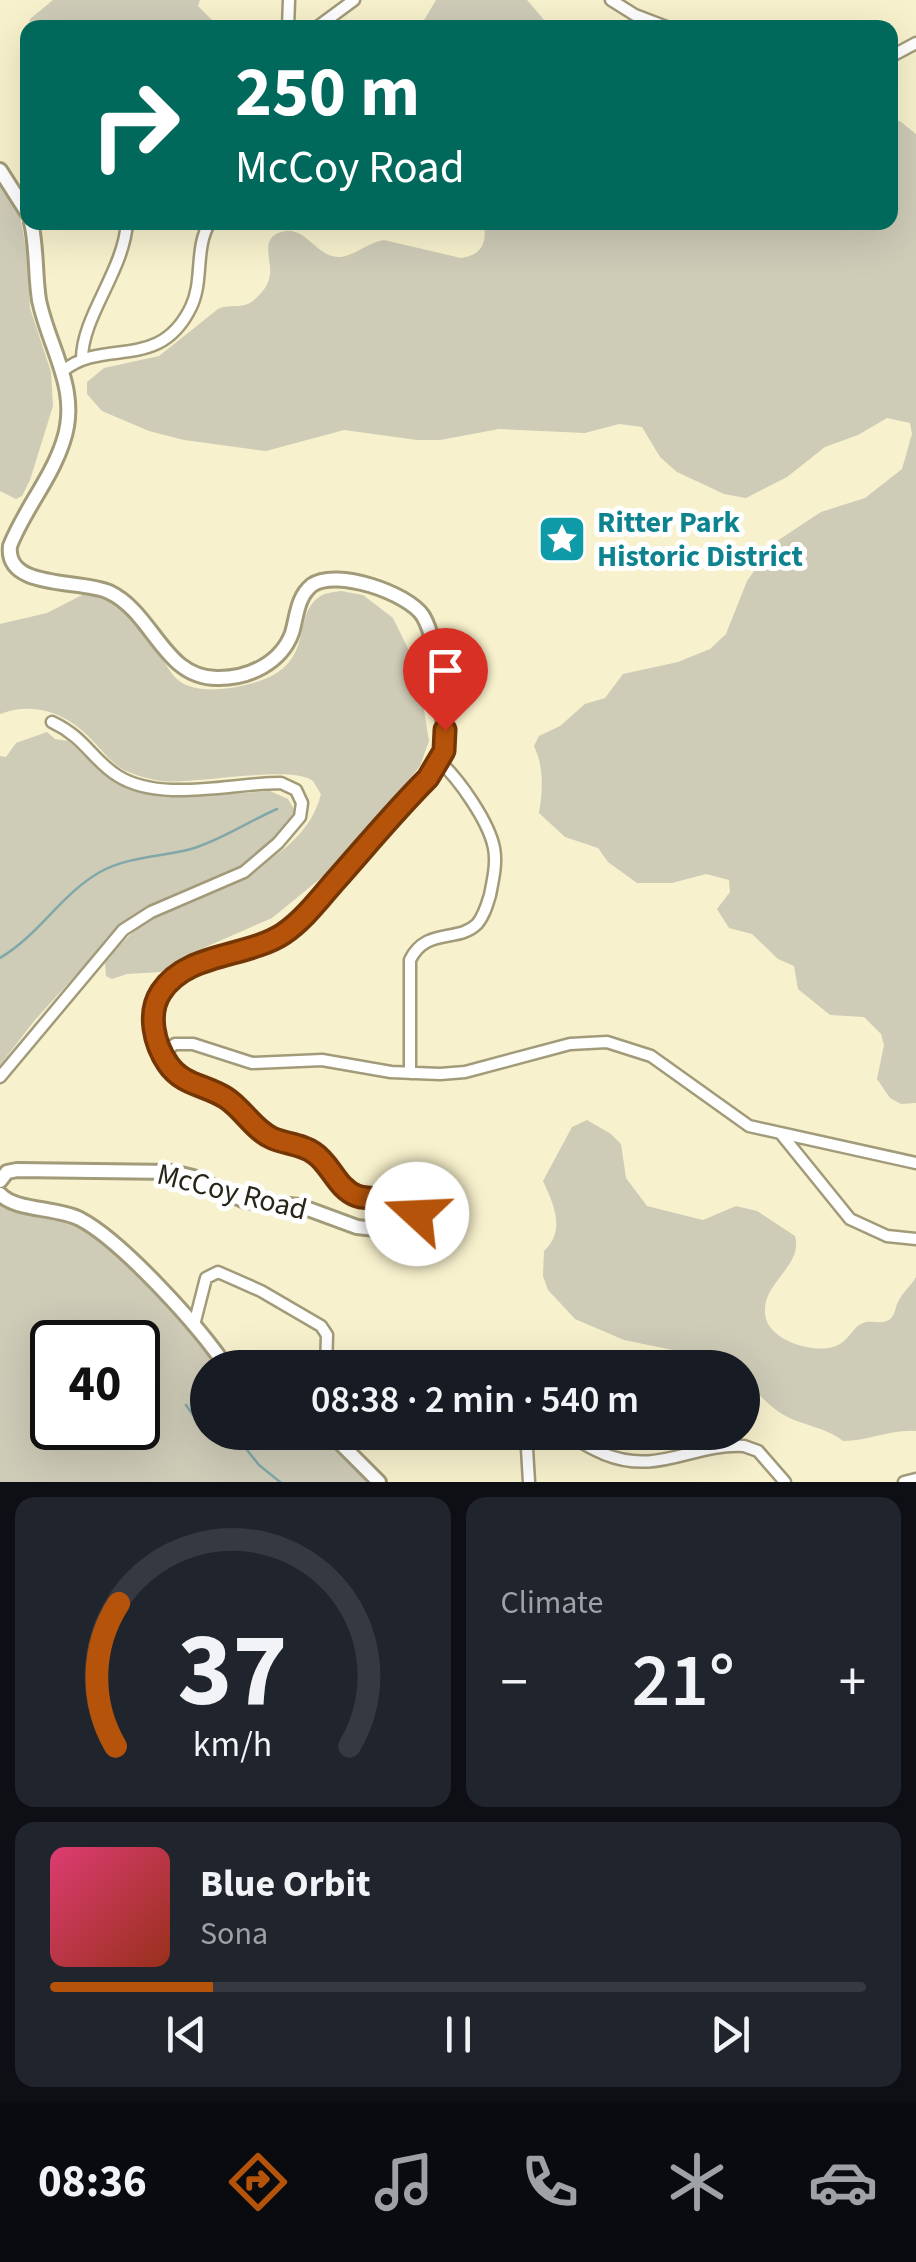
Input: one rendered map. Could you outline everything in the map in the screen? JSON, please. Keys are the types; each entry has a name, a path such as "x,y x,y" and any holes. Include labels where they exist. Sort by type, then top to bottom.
{"street":[{"path":"327,20 354,0"},
{"path":"611,0 648,20"},
{"path":"0,170 20,201"},
{"path":"32,230 42,313 69,394 67,430 56,459 10,546 14,566 28,576 98,588 120,598 140,614 182,668 211,678 248,673 279,654 291,635 302,596 316,582 353,580 386,592 415,607 427,625 445,730 440,762 291,927 270,940 200,964 166,986 153,1011 162,1052 175,1044 193,1044 252,1063 322,1060 410,1074 465,1072 570,1044 607,1042 651,1056 738,1120 782,1135 916,1162"},
{"path":"82,359 84,340 122,252 126,230"},
{"path":"63,371 82,359 139,351 167,336 192,306 207,230"},
{"path":"0,1077 123,930 152,912 251,867 288,833 302,812 296,790 281,784 165,789 129,782 113,773 75,734 52,722"},
{"path":"410,1074 410,960 427,942 468,930 480,921 494,875 492,839 461,784 440,762"},
{"name":"McCoy Road","path":"0,1180 7,1172 18,1170 162,1170 193,1177 245,1201 300,1206 356,1227 403,1231 415,1224 416,1210 409,1202 369,1199 348,1192 316,1154 265,1134 226,1098 182,1079 162,1052"},
{"path":"782,1135 850,1218 886,1236 916,1239"},
{"path":"0,1194 13,1204 71,1215 97,1230 194,1325 213,1350"},
{"path":"194,1325 206,1278 218,1272 262,1290 321,1326 327,1335 327,1350"},
{"path":"347,1450 379,1482"},
{"path":"527,1450 529,1482"},
{"path":"596,1450 640,1463 720,1450"},
{"path":"755,1450 785,1482"},
{"path":"904,1482 916,1479"}],"shaded area":[{"path":"53,0 200,0 198,6 212,20 30,20"},
{"path":"436,0 527,0 544,20 424,20"},
{"path":"898,121 916,134 916,1103 901,1104 890,1098 877,1079 884,1045 881,1034 864,1017 830,1015 798,989 794,966 778,959 752,934 729,928 717,909 730,892 729,880 706,874 672,883 637,883 608,862 598,848 565,837 539,813 542,779 534,746 539,736 560,726 585,704 605,698 623,674 678,662 710,649 726,634 747,581 774,543 821,512 865,498 902,469 912,434 910,423 887,418 858,435 825,447 787,477 746,498 724,494 677,472 660,457 642,427 619,424 585,433 499,429 440,440 344,430 266,451 149,431 102,411 87,394 87,382 104,368 159,356 218,309 254,300 269,278 269,242 277,233 286,231 300,234 333,256 347,256 384,240 461,258 482,247 485,230 898,230"},
{"path":"0,186 20,218 30,308 51,372 53,406 22,496 16,499 0,491"},
{"path":"341,591 363,595 393,618 417,667 429,741 420,766 343,860 272,918 185,956 161,972 112,979 106,976 105,962 139,928 272,858 310,819 321,794 313,781 285,774 176,781 147,778 119,767 81,729 60,716 37,709 0,714 0,624 47,613 86,593 115,605 140,625 178,680 194,688 225,689 253,683 287,665 311,606 321,596"},
{"path":"47,732 55,739 69,741 106,776 136,791 202,796 270,791 288,799 295,811 277,838 249,863 162,900 123,923 35,1020 0,1065 0,756 6,757 16,743"},
{"path":"587,1120 621,1144 626,1178 647,1206 703,1220 736,1206 757,1211 795,1236 793,1258 765,1307 770,1327 787,1341 810,1348 832,1347 863,1323 889,1320 916,1277 916,1431 843,1441 790,1418 760,1395 760,1350 673,1350 624,1340 575,1319 548,1290 543,1276 544,1251 555,1235 556,1217 543,1181 572,1127"},
{"path":"0,1205 57,1217 94,1234 134,1267 207,1350 190,1350 190,1450 342,1450 374,1482 0,1482"}],"waterway":[{"path":"0,958 100,872 202,845 277,809"},
{"path":"186,1405 190,1411"},
{"path":"247,1450 280,1482"}],"place":[{"name":"Ritter Park Historic District","path":"562,539"}],"route":[{"path":"417,1214 404,1200 369,1199 348,1192 310,1150 265,1134 226,1098 182,1079 162,1052 153,1011 161,991 178,975 216,957 270,940 303,917 428,778 444,751 445,730"}]}
